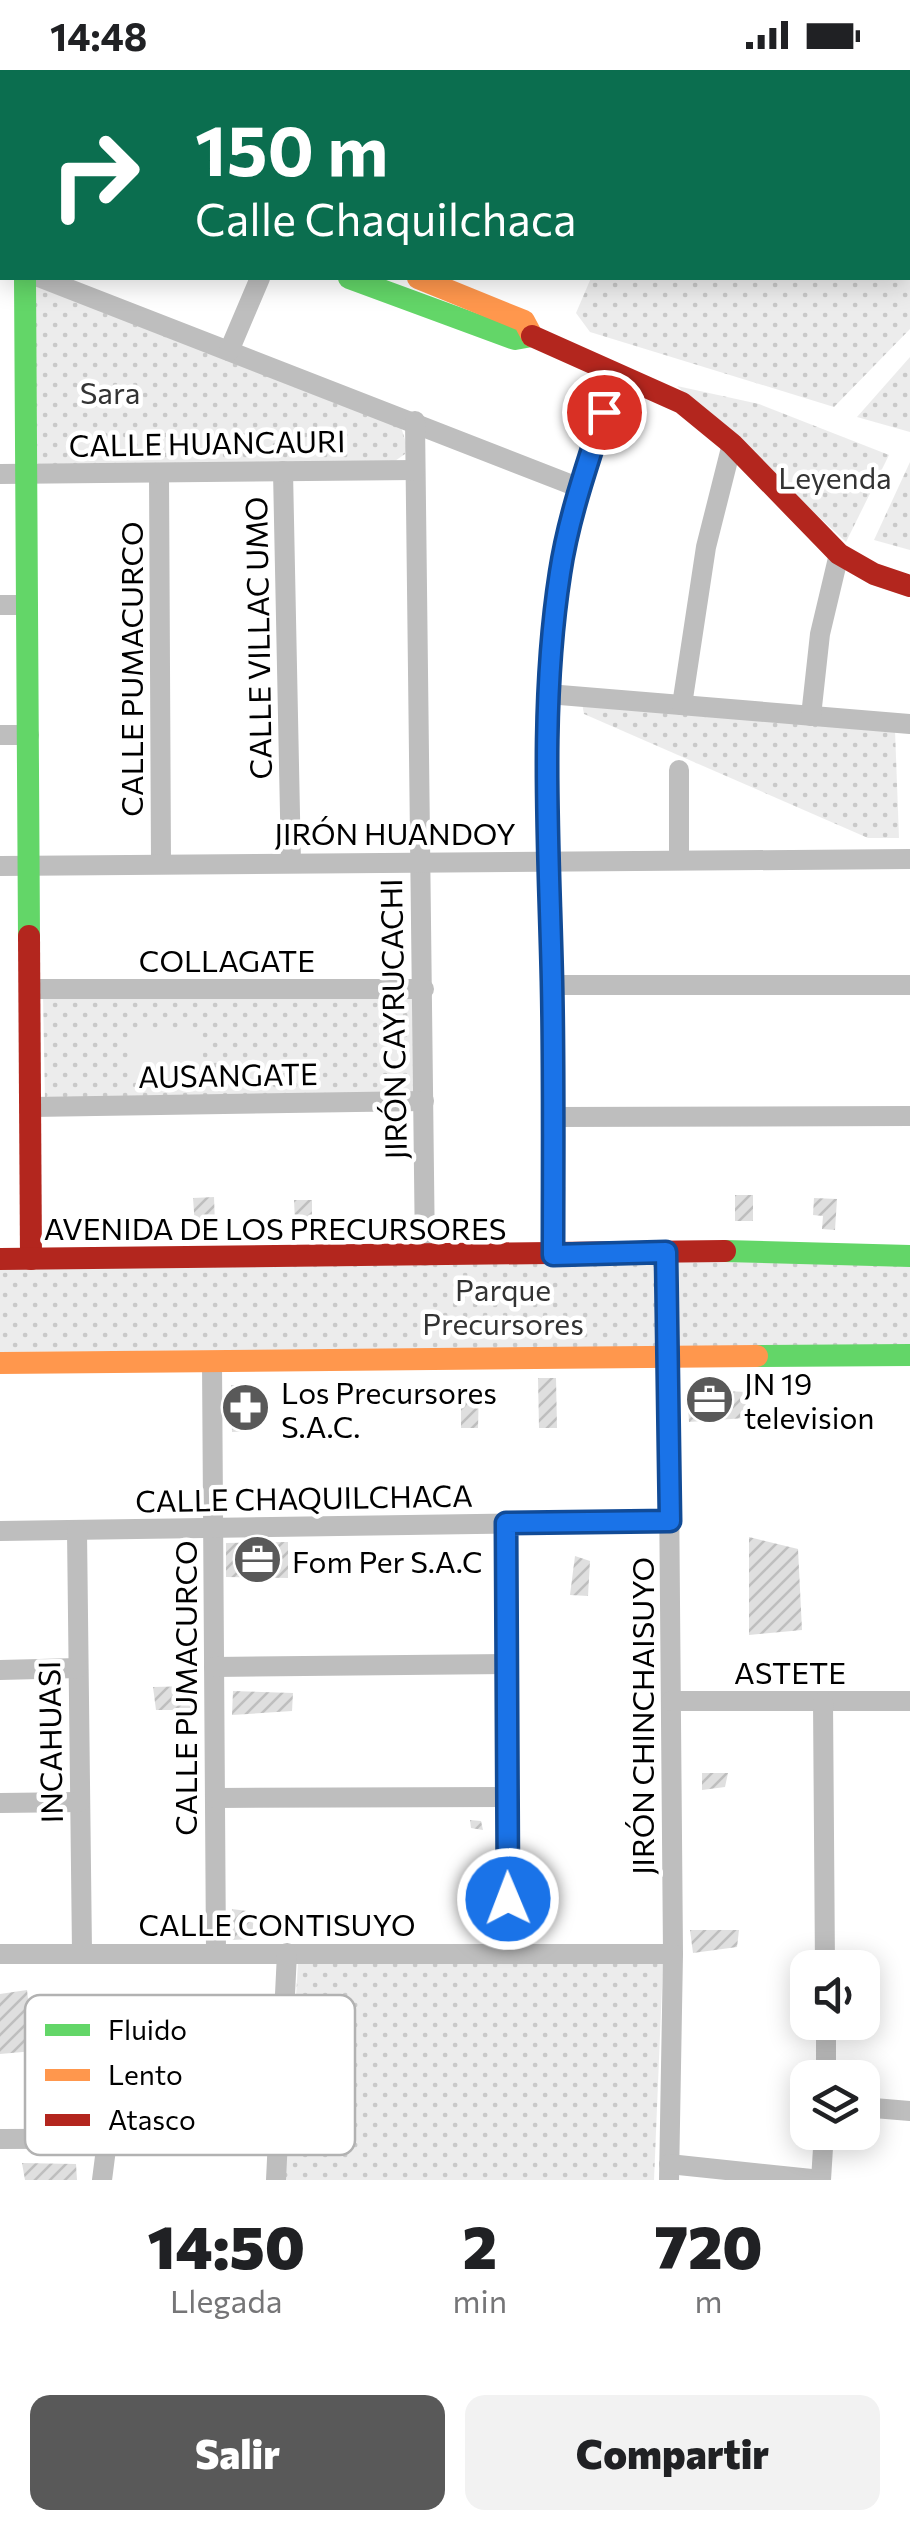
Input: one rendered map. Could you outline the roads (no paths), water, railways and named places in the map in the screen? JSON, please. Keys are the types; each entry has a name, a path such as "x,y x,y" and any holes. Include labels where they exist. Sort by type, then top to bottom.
{"main road":[{"path":"25,280 31,1259"},
{"path":"354,280 515,339 532,336 682,403 732,444 839,554 874,574 910,586"},
{"path":"423,280 524,321 532,336"},
{"name":"AVENIDA DE LOS PRECURSORES","path":"0,1259 820,1250 910,1256"},
{"path":"0,1363 910,1354"}],"street":[{"path":"46,280 580,488"},
{"path":"229,352 259,280"},
{"path":"553,1255 548,861 550,643 560,569 615,374"},
{"name":"JIRÓN CAYRUCACHI","path":"415,421 424,1256"},
{"path":"682,705 696,600 732,444"},
{"name":"CALLE HUANCAURI","path":"0,474 414,470"},
{"name":"CALLE PUMACURCO","path":"159,472 161,864"},
{"name":"CALLE VILLAC UMO","path":"283,472 292,863"},
{"path":"811,716 820,634 839,554"},
{"path":"0,605 28,605"},
{"path":"548,694 910,724"},
{"path":"0,735 29,735"},
{"path":"678,770 679,860"},
{"name":"JIRÓN HUANDOY","path":"0,866 910,859"},
{"path":"552,985 910,985"},
{"name":"COLLAGATE","path":"31,990 424,989"},
{"name":"AUSANGATE","path":"32,1107 424,1101"},
{"path":"552,1118 910,1116"},
{"name":"JIRÓN CHINCHAISUYO","path":"666,1252 673,1954 669,2172"},
{"name":"CALLE PUMACURCO","path":"212,1362 216,1953"},
{"name":"CALLE CHAQUILCHACA","path":"0,1532 670,1521"},
{"path":"506,1523 508,1954"},
{"name":"INCAHUASI","path":"77,1531 82,1952"},
{"path":"214,1667 507,1664"},
{"path":"0,1670 78,1668"},
{"name":"ASTETE","path":"671,1701 910,1701"},
{"path":"824,1701 825,1950"},
{"path":"215,1798 507,1797"},
{"path":"0,1803 80,1802"},
{"path":"285,1995 287,1953"},
{"name":"CALLE CONTISUYO","path":"0,1954 673,1954"},
{"path":"880,2108 910,2111"},
{"path":"0,2139 25,2139"},
{"path":"669,2172 821,2180 823,2150"},
{"path":"102,2180 105,2155"},
{"path":"276,2180 278,2155"}],"place":[{"name":"JN 19 television","path":"709,1399"},
{"name":"Los Precursores S.A.C.","path":"246,1408"},
{"name":"Fom Per S.A.C","path":"257,1560"}],"park label":[{"name":"Sara","path":"110,391"},
{"name":"Leyenda","path":"835,476"},
{"name":"Parque Precursores","path":"503,1305"}]}
